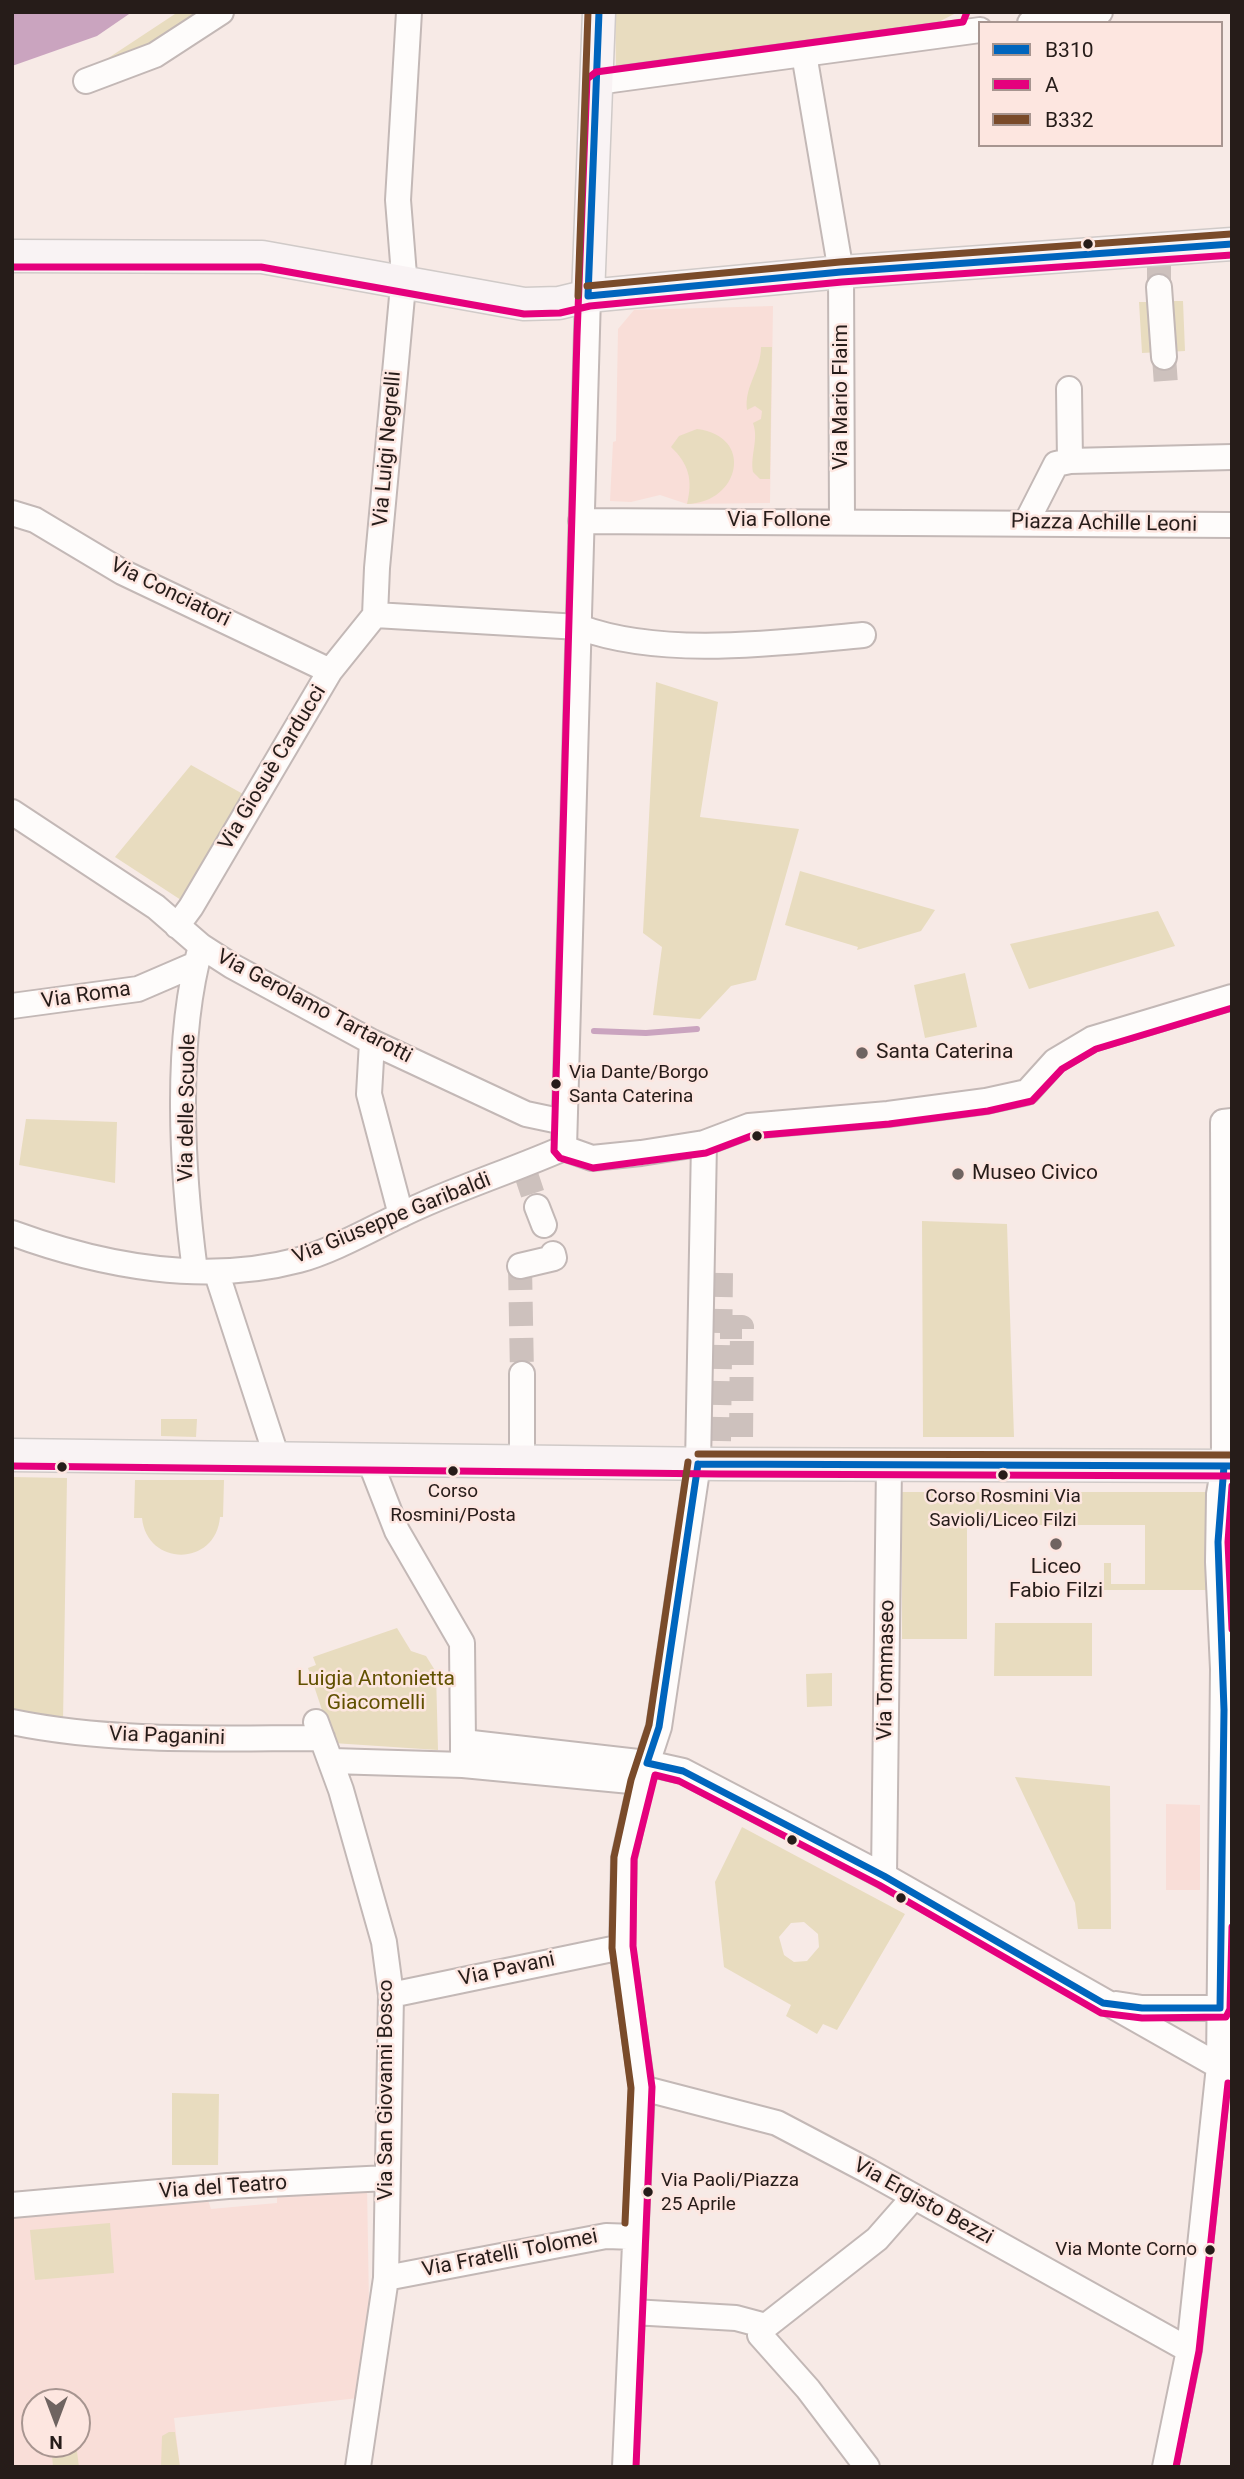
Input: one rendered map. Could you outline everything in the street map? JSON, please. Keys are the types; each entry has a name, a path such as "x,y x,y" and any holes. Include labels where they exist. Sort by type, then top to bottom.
{"main road":[{"path":"588,296 599,12"},
{"path":"16,261 262,257 524,304 559,303 588,296 841,272 1159,267 1232,244"},
{"path":"12,1455 698,1464 1228,1466"}],"street":[{"path":"86,81 155,55 221,12"},
{"name":"Via Luigi Negrelli","path":"376,615 377,568 403,283 398,200 410,12"},
{"path":"1043,21 1100,12"},
{"path":"597,82 932,38 976,25"},
{"name":"Via Mario Flaim","path":"804,54 841,272 842,522"},
{"path":"1159,267 1164,356"},
{"path":"588,296 564,1148 592,1158 704,1143 749,1126 899,1113 986,1101 1027,1092 1055,1061 1092,1039 1232,997"},
{"path":"1069,389 1070,461"},
{"path":"1026,523 1056,464 1070,461 1232,457"},
{"name":"Via Conciatori","path":"12,513 36,520 122,572 330,671"},
{"name":"Via Follone","path":"581,521 977,521"},
{"name":"Piazza Achille Leoni","path":"977,521 1232,525"},
{"path":"376,615 579,627 601,635 713,647 863,635"},
{"name":"Via Giosuè Carducci","path":"177,926 330,671 376,615"},
{"name":"Via Gerolamo Tartarotti","path":"12,812 156,908 177,926 198,955 232,966 372,1042 526,1114 564,1122"},
{"name":"Via Roma","path":"12,1006 138,989 198,955"},
{"name":"Via delle Scuole","path":"198,955 192,974 185,1080 187,1206 206,1272 276,1458"},
{"path":"372,1042 369,1094 401,1215"},
{"path":"1165,2467 1189,2350 1225,2070 1220,2008 1226,1901 1223,1669 1218,1562 1219,1494 1228,1466 1228,1121"},
{"path":"625,2467 642,2088 622,1947 624,1858 644,1772 659,1727 698,1464 705,1226 704,1143"},
{"name":"Via Giuseppe Garibaldi","path":"12,1233 55,1249 141,1266 206,1272 301,1260 401,1215 524,1168 564,1148"},
{"path":"520,1266 554,1258 553,1254"},
{"path":"522,1374 522,1461"},
{"path":"369,1459 397,1531 462,1643 463,1754"},
{"name":"Via Tommaseo","path":"884,1876 889,1464"},
{"name":"Via Paganini","path":"12,1723 64,1733 128,1736 319,1730"},
{"name":"Via San Giovanni Bosco","path":"319,1730 332,1761 384,1942 391,1995 386,2278 358,2467"},
{"path":"332,1761 463,1754 644,1772 683,1771 884,1876 1225,2070"},
{"name":"Via Pavani","path":"391,1995 622,1947"},
{"path":"1103,2003 1142,2008 1220,2008"},
{"name":"Via Ergisto Bezzi","path":"642,2088 777,2123 1189,2350"},
{"name":"Via del Teatro","path":"12,2205 228,2186 387,2178"},
{"path":"763,2330 877,2239 913,2198"},
{"name":"Via Fratelli Tolomei","path":"386,2278 635,2230"},
{"path":"633,2320 736,2318 763,2330 867,2467"}],"shaded area":[{"path":"12,12 132,12 97,36 12,66"},
{"path":"773,306 770,503 687,504 660,495 631,502 610,501 613,442 616,441 618,329 634,310"},
{"path":"1166,1804 1200,1805 1200,1890 1166,1890"},
{"path":"367,2185 369,2304 359,2398 174,2418 180,2467 12,2467 12,2217 207,2197 211,2209 277,2203 277,2192"}],"green space":[{"path":"178,12 203,12 149,50 75,80"},
{"path":"615,12 958,12 925,29 616,70"},
{"path":"1165,301 1183,301 1185,351 1167,352"},
{"path":"1139,302 1158,302 1160,352 1142,353"},
{"path":"761,347 772,347 770,479 760,479 753,472 753,423 761,419 762,411 755,406 747,410 748,393"},
{"path":"697,429 715,434 727,444 733,456 734,469 729,482 719,493 705,501 687,504 690,487 688,473 686,466 671,447 679,436"},
{"path":"656,682 718,702 700,817 799,829 756,980 731,986 700,1019 653,1015 662,947 643,933"},
{"path":"191,765 243,794 181,900 115,857"},
{"path":"800,871 935,910 921,931 857,950 858,947 785,925"},
{"path":"1158,911 1175,946 1029,989 1010,944"},
{"path":"965,973 977,1027 925,1038 914,985"},
{"path":"26,1119 117,1122 115,1183 19,1165"},
{"path":"922,1221 1007,1224 1014,1437 923,1437"},
{"path":"161,1419 197,1419 196,1437 161,1436"},
{"path":"12,1477 67,1478 63,1722 12,1713"},
{"path":"135,1480 224,1480 223,1517 220,1517 216,1533 207,1545 195,1552 181,1555 156,1546 147,1534 142,1518 134,1518"},
{"path":"902,1492 1208,1492 1208,1590 1104,1590 1104,1563 1111,1563 1111,1584 1145,1584 1145,1525 967,1525 967,1639 902,1639"},
{"path":"995,1623 1092,1623 1092,1676 994,1676"},
{"name":"Luigia Antonietta Giacomelli","path":"397,1628 411,1651 426,1656 436,1672 438,1750 333,1743 308,1668 316,1665 313,1657"},
{"path":"832,1673 832,1706 807,1707 806,1674"},
{"path":"1015,1777 1110,1786 1111,1929 1078,1929 1075,1903"},
{"path":"742,1827 905,1914 837,2030 823,2024 817,2034 786,2016 791,2005 724,1967 715,1882","holes":["804,1922 818,1934 819,1947 807,1961 794,1962 784,1955 779,1937 791,1923"]},
{"path":"172,2093 219,2094 218,2165 172,2165"},
{"path":"110,2223 114,2273 35,2280 30,2230"},
{"path":"175,2432 180,2467 161,2467 162,2436"},
{"path":"52,2458 78,2458 79,2467 53,2467"}],"waterway":[{"path":"594,1031 646,1033 697,1029"}],"tunnel":[{"path":"1159,265 1159,287"},
{"path":"1164,357 1166,385"},
{"path":"525,1171 537,1207"},
{"path":"520,1266 522,1374"},
{"path":"719,1441 721,1272"},
{"path":"720,1327 742,1327 741,1441"}],"transit line":[{"name":"B332","path":"578,296 588,12"},
{"name":"B310","path":"588,296 599,12"},
{"name":"A","path":"967,12 963,22 596,72 587,79 554,1151 560,1158 593,1168 706,1153 751,1136 889,1124 988,1111 1032,1101 1062,1069 1096,1049 1232,1008"},
{"name":"B332","path":"587,286 840,262 1231,234"},
{"name":"B310","path":"588,296 841,272 1232,244"},
{"name":"A","path":"12,267 261,267 524,314 560,313 590,306 842,282 1232,255"},
{"name":"B332","path":"698,1454 1232,1455"},
{"name":"B332","path":"625,2223 631,2088 612,1948 614,1857 631,1780 649,1725 688,1462"},
{"name":"B310","path":"698,1464 1232,1466"},
{"name":"B310","path":"647,1763 659,1727 698,1464"},
{"name":"A","path":"12,1466 719,1474 1232,1476"},
{"name":"B310","path":"1220,2008 1224,1710 1218,1542 1224,1466"},
{"name":"A","path":"1232,1486 1228,1542 1232,1629"},
{"name":"B310","path":"647,1763 683,1771 884,1876 1103,2003 1142,2008 1220,2008"},
{"name":"A","path":"636,2467 652,2087 633,1946 634,1859 655,1775 679,1781 879,1885 1101,2013 1142,2018 1226,2017 1230,2009 1232,1927"},
{"name":"A","path":"1176,2467 1199,2351 1228,2083"}],"place":[{"name":"Santa Caterina","path":"862,1053"},
{"name":"Via Dante/Borgo Santa Caterina","path":"556,1084"},
{"name":"Museo Civico","path":"958,1174"},
{"name":"Corso Rosmini/Posta","path":"453,1471"},
{"name":"Corso Rosmini Via Savioli/Liceo Filzi","path":"1003,1475"},
{"name":"Liceo Fabio Filzi","path":"1056,1544"},
{"name":"Via Paoli/Piazza 25 Aprile","path":"648,2192"},
{"name":"Via Monte Corno","path":"1210,2250"}]}
